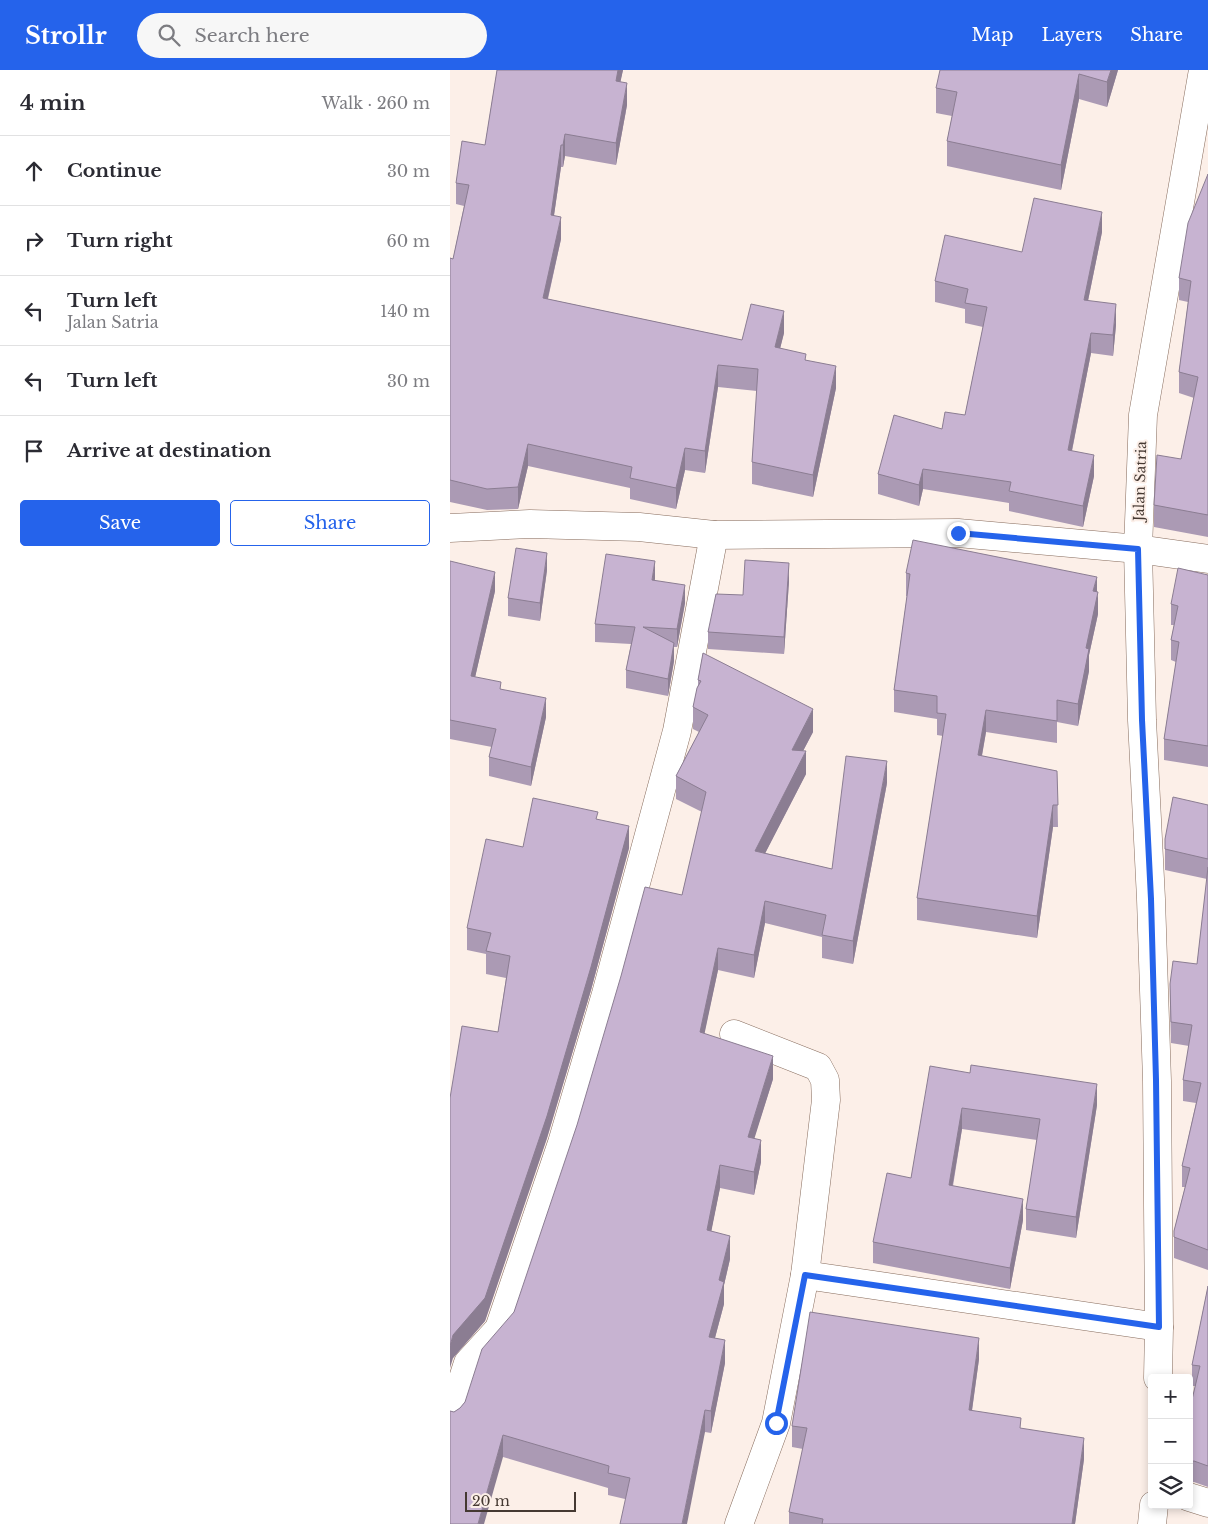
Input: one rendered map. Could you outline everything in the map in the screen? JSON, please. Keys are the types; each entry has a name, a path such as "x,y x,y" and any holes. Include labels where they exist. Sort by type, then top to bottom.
{"street":[{"name":"Jalan Satria","path":"1158,1374 1156,1052 1142,720 1138,549 1143,415 1203,70"},
{"path":"450,528 530,524 640,527 714,535 958,533 1138,549 1208,559"},
{"path":"450,1418 468,1363 499,1329 579,1087 677,730 714,535"},
{"path":"734,1034 818,1067 825,1080 826,1100 805,1275 776,1423 739,1524"},
{"path":"805,1275 1159,1327"},
{"path":"1193,1499 1208,1503"},
{"path":"1152,1524 1154,1509"}],"building":[{"path":"497,70 618,70 616,81 627,83 616,143 565,134 563,145 561,145 551,215 561,217 543,298 742,340 751,304 784,311 775,347 806,354 805,360 836,366 813,475 752,462 758,369 718,365 705,451 685,448 676,488 630,478 632,467 528,444 518,487 487,489 450,480 450,258 453,259 469,185 456,183 462,141 485,145"},
{"path":"940,70 1111,70 1107,82 1079,74 1061,165 947,141 957,92 936,88"},
{"path":"1208,174 1208,515 1154,505 1157,455 1181,459 1198,377 1179,372 1191,281 1179,278 1188,223"},
{"path":"1034,198 1102,212 1084,300 1116,304 1113,335 1091,333 1068,450 1094,455 1083,506 1009,491 1011,482 923,469 919,485 878,474 894,415 942,429 945,412 965,415 987,307 965,303 968,289 935,281 945,235 1022,252"},
{"path":"913,540 1097,577 1093,591 1098,592 1086,648 1089,649 1078,704 1057,700 1057,721 986,710 978,755 1057,771 1058,805 1053,805 1037,916 917,898 946,714 937,713 937,696 894,690 910,574 906,573"},
{"path":"516,548 547,553 540,603 508,598"},
{"path":"606,554 655,561 652,580 685,585 677,629 643,627 674,643 668,679 626,670 635,627 595,624"},
{"path":"745,560 789,563 784,637 708,632 716,594 743,595"},
{"path":"450,561 495,572 471,676 501,682 500,689 546,698 531,767 489,757 496,729 450,720"},
{"path":"1178,568 1208,575 1208,746 1164,739 1179,642 1171,640 1178,606 1171,604"},
{"path":"703,653 813,709 792,750 806,751 755,851 832,869 846,756 887,761 853,941 822,935 826,915 765,901 754,955 718,948 700,1032 773,1056 748,1137 761,1140 754,1172 720,1165 707,1230 730,1236 719,1280 724,1282 709,1337 725,1340 711,1411 705,1410 682,1524 620,1524 630,1478 608,1473 609,1466 503,1435 478,1524 450,1524 450,1411 454,1412 465,1402 482,1349 514,1312 577,1125 645,887 682,895 706,792 676,776 708,715 693,707 697,688 701,681 698,680"},
{"path":"1173,797 1208,805 1208,859 1165,849 1165,839"},
{"path":"533,798 598,812 596,819 629,826 591,967 547,1116 485,1298 453,1335 450,1346 450,1098 462,1026 498,1032 510,956 486,951 491,933 467,928 486,839 523,847"},
{"path":"1208,867 1208,1250 1174,1237 1190,1168 1182,1166 1201,1083 1183,1080 1192,1025 1171,1022 1170,984 1173,961 1197,964"},
{"path":"971,1065 1097,1084 1076,1217 1026,1209 1040,1119 962,1108 949,1185 1023,1199 1010,1268 873,1242 887,1173 911,1178 930,1066 970,1073"},
{"path":"1208,1286 1208,1466 1193,1461 1193,1395 1200,1366 1192,1365"},
{"path":"810,1312 979,1338 969,1410 1021,1418 1020,1428 1084,1438 1072,1524 822,1524 823,1519 789,1512 807,1428 792,1426"}],"route":[{"path":"776,1423 805,1275 1159,1327 1156,1080 1151,899 1142,720 1138,549 958,533"}]}
